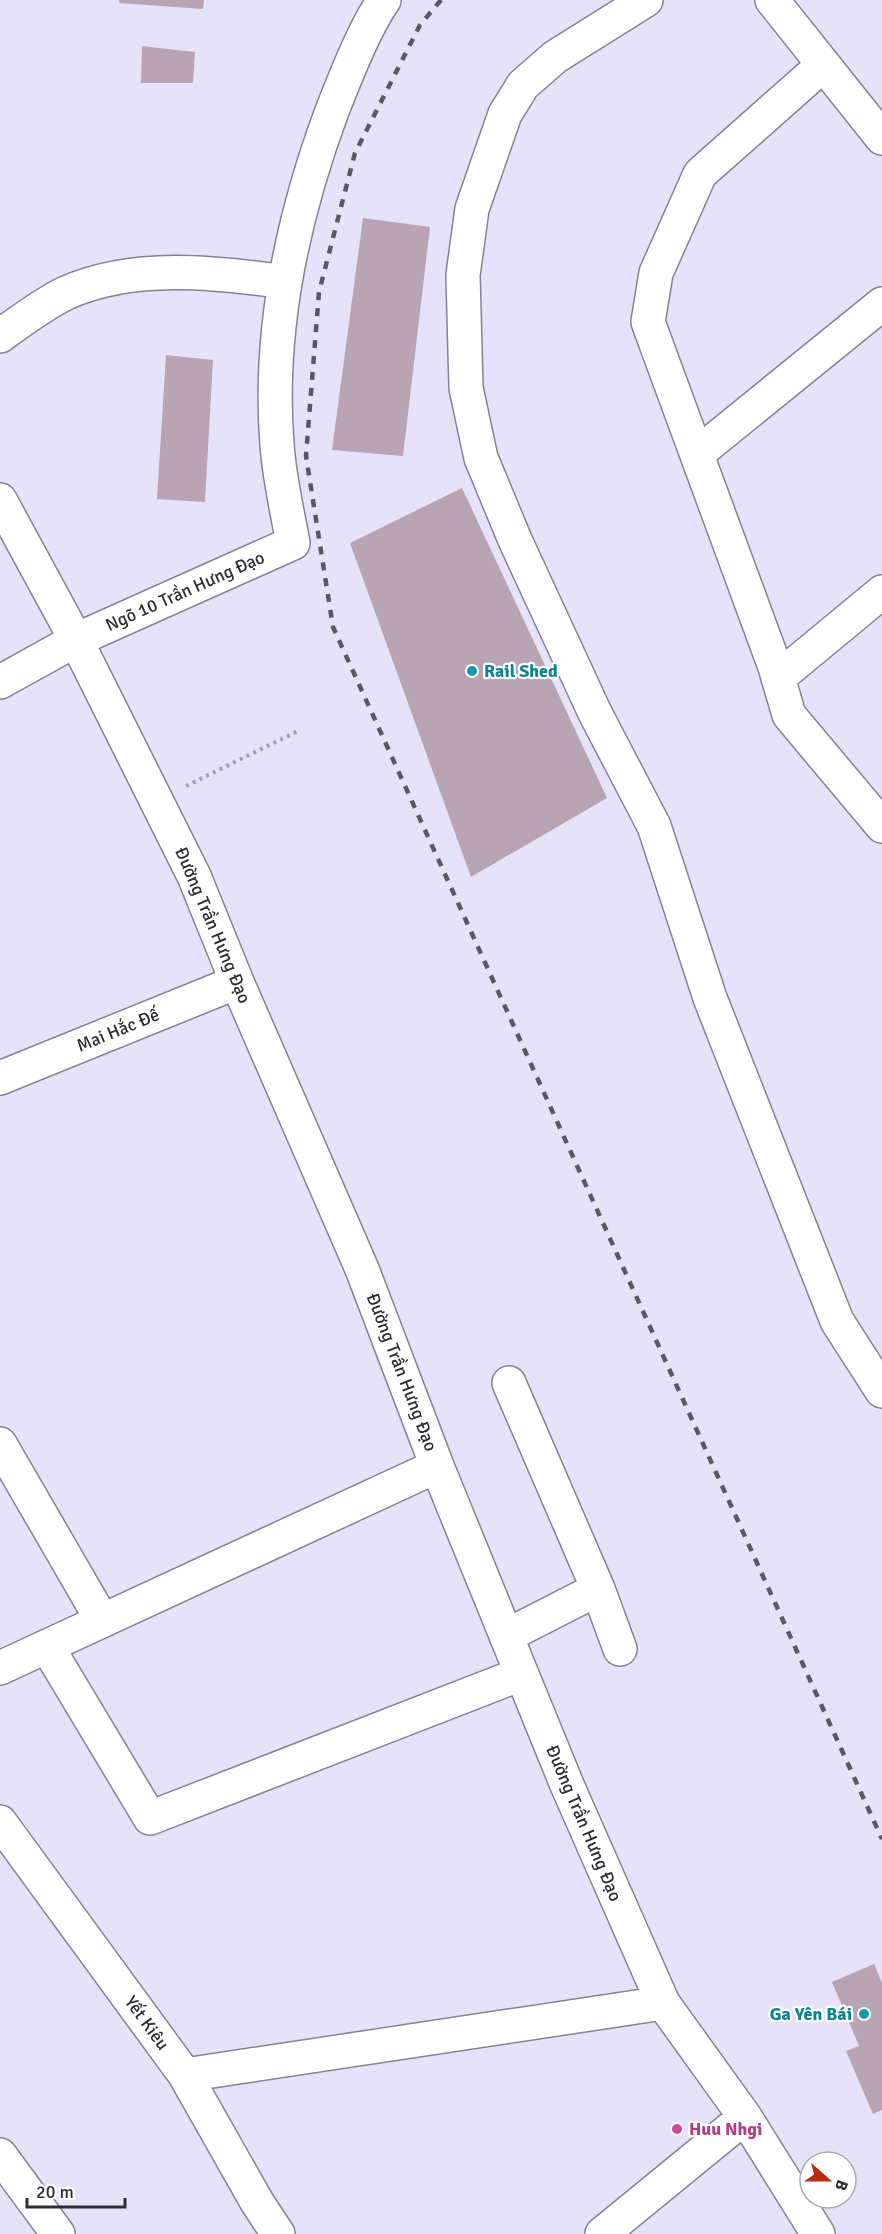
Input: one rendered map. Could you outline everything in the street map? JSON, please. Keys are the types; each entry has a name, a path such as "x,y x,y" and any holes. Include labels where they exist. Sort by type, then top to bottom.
{"street":[{"path":"0,336 65,294 124,278 187,271 285,282 299,212 318,150 342,87 384,0"},
{"path":"646,0 555,57 523,85 505,114 472,209 463,275 466,388 481,458 515,540 595,713 654,826 710,998 837,1321 882,1391"},
{"path":"772,0 822,66 882,138"},
{"path":"822,66 700,174 656,273 648,322 778,678 789,715 882,826"},
{"name":"Ngõ 10 Trần Hưng Đạo","path":"0,682 76,640 293,543 277,444 278,364 285,282"},
{"path":"697,454 882,304"},
{"name":"Đường Trần Hưng Đạo","path":"0,500 76,640 194,876 237,982 362,1269 437,1466 567,1785 663,2003 745,2117 818,2234"},
{"path":"778,678 882,592"},
{"name":"Mai Hắc Đế","path":"0,1078 237,982"},
{"path":"509,1383 598,1589 620,1649"},
{"path":"0,1444 102,1620"},
{"path":"0,1668 48,1648 102,1620 437,1466"},
{"path":"506,1636 598,1589"},
{"path":"48,1648 150,1818 521,1674"},
{"name":"Yết Kiêu","path":"0,1822 185,2075 278,2234"},
{"path":"185,2075 663,2003"},
{"path":"602,2234 745,2117"},
{"path":"0,2156 58,2234"}],"path":[{"path":"158,800 298,731"}],"building":[{"path":"119,0 204,0 203,9 119,3"},
{"path":"142,46 195,52 193,83 141,83"},
{"path":"363,218 430,227 403,456 332,450"},
{"path":"166,355 213,360 205,502 157,499"},
{"name":"Rail Shed","path":"462,488 607,798 471,877 350,543"},
{"name":"Ga Yên Bái","path":"874,1964 882,1983 882,2110 873,2114 846,2051 859,2046 832,1982"}],"railway":[{"path":"441,0 420,25 355,153 319,292 306,456 333,627 882,1839"}],"place":[{"name":"Rail Shed","path":"472,671"},
{"name":"Ga Yên Bái","path":"864,2014"},
{"name":"Huu Nhgi","path":"677,2129"}]}
